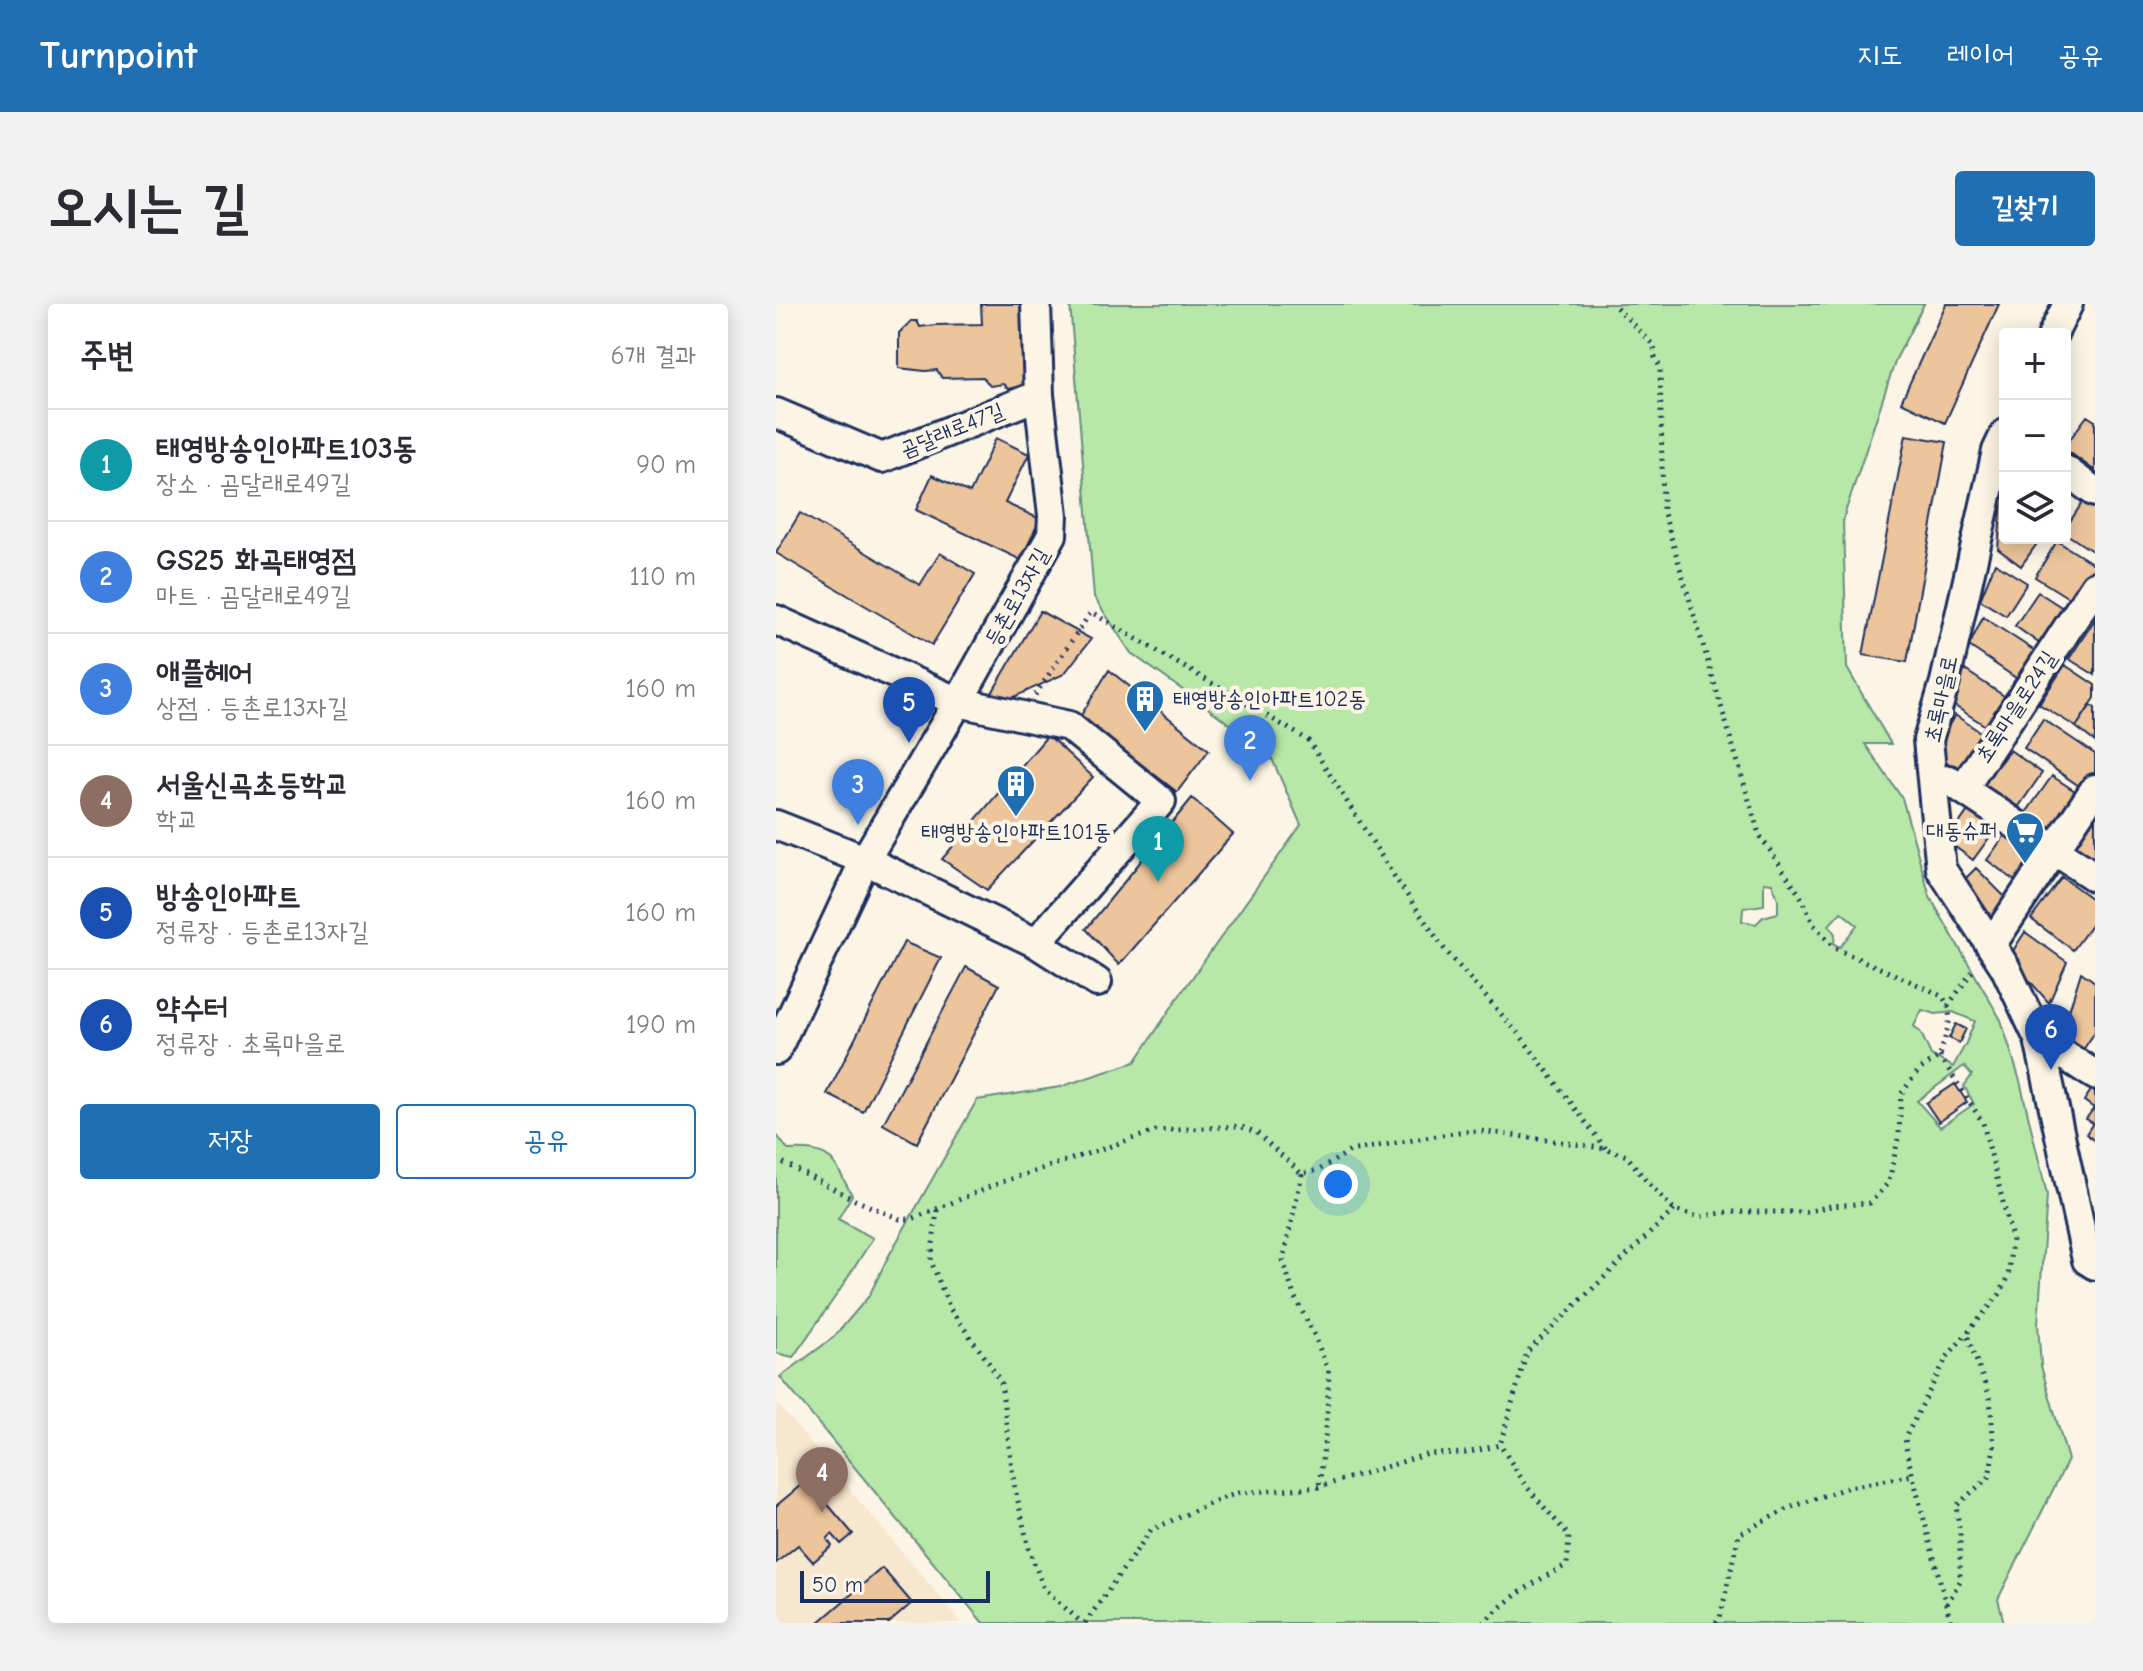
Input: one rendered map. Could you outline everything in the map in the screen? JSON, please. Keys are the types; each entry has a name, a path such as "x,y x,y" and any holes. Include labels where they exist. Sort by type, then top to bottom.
{"street":[{"name":"등촌로13자길","path":"776,1050 865,860 1052,535 1053,515 1039,395 1036,304"},
{"path":"2056,328 2068,304"},
{"name":"곰달래로47길","path":"776,413 882,458 1039,395"},
{"name":"초록마을로","path":"1999,447 1945,682 1928,740 1941,869 2005,967 2039,1039 2087,1260 2095,1265"},
{"path":"2068,472 2095,492"},
{"name":"초록마을로24길","path":"1963,789 2095,586"},
{"path":"776,620 958,702 1069,726 1161,801 1036,943"},
{"path":"1931,769 2095,877"},
{"path":"1991,945 2095,789"},
{"path":"776,825 865,860 1036,943 1097,982"},
{"path":"2039,1039 2095,1075"}],"path":[{"path":"1302,1174 1319,1170 1350,1151 1481,1131 1606,1149 1627,1156 1674,1210 1699,1217 1728,1212 1806,1212 1831,1206 1870,1203 1889,1182 1899,1134 1901,1094 1919,1070 1940,1056 1950,1019 1943,997 1834,948 1813,924 1803,900 1759,834 1663,510 1660,367 1654,346 1613,304"},
{"path":"1021,716 1091,612 1308,740 1445,950 1522,1038 1606,1149"},
{"path":"1948,1006 1991,945"},
{"path":"1940,1056 1983,1123 2012,1238 2008,1278 1999,1295 1947,1357 1905,1438 1951,1623"},
{"path":"776,1159 855,1200 900,1219 912,1219 1002,1182 1156,1131 1239,1126 1256,1132 1302,1174"},
{"path":"1302,1174 1283,1260 1294,1296 1314,1334 1329,1373 1319,1487"},
{"path":"937,1209 931,1261 950,1309 1001,1383 1014,1484 1029,1549 1044,1589 1084,1623 1151,1530 1238,1493 1319,1487 1428,1454 1466,1453 1500,1445"},
{"path":"1483,1623 1503,1603 1567,1565 1569,1536 1527,1487 1500,1445 1527,1352 1674,1210"},
{"path":"1947,1605 1960,1581 1960,1531 1956,1506 1989,1477 1994,1447 1990,1398 1966,1332"},
{"path":"1716,1623 1720,1618 1739,1534 1789,1508 1849,1487 1913,1475"}],"shaded area":[{"path":"776,1402 962,1623 776,1623"}],"green space":[{"path":"1070,304 1924,304 1896,359 1843,519 1847,668 1891,744 1865,744 1902,798 1930,897 2001,1020 2020,1081 2047,1195 2038,1324 2041,1366 2068,1460 1998,1599 2004,1623 983,1623 780,1377 834,1337 869,1296 977,1100 1060,1087 1135,1062 1301,825 1269,752 1131,653 1094,597","holes":["1764,882 1772,883 1778,899 1778,913 1763,917 1756,924 1742,921 1743,908 1764,905","1841,912 1857,925 1840,947 1834,944 1835,934 1829,925","1922,1010 1936,1014 1953,1012 1975,1021 1953,1067 1931,1055 1921,1033 1914,1026","1964,1066 1972,1075 1964,1086 1974,1104 1940,1127 1917,1101"]},
{"path":"776,1134 788,1150 823,1153 835,1164 852,1195 838,1219 873,1238 793,1357 776,1353"}],"building":[{"path":"981,304 1026,304 1028,385 1008,389 1003,384 990,386 983,377 942,378 937,370 899,368 899,333 911,321 917,321 920,327 982,324"},
{"path":"1946,304 1999,304 1945,423 1901,402"},
{"path":"2087,416 2095,421 2095,471 2071,453 2071,438"},
{"path":"1906,435 1947,442 1907,662 1863,655"},
{"path":"996,438 1029,454 1005,503 1040,519 1021,560 916,510 932,475 970,493"},
{"path":"2086,497 2095,504 2095,553 2071,537 2071,520"},
{"path":"800,513 920,585 940,553 975,574 932,645 776,553"},
{"path":"1999,536 1999,544 2037,544 2021,566 1998,549"},
{"path":"2055,544 2062,544 2095,565 2095,571 2075,602 2035,577"},
{"path":"1995,563 2027,583 2006,616 1980,600"},
{"path":"2038,592 2069,612 2043,646 2015,626"},
{"path":"1040,611 1091,639 1064,674 1001,703 989,698"},
{"path":"1983,617 2038,653 2019,680 1969,646"},
{"path":"2095,619 2095,675 2069,659"},
{"path":"2065,665 2095,685 2095,698 2076,727 2039,704"},
{"name":"태영방송인아파트102동","path":"1109,670 1209,750 1177,792 1080,717"},
{"path":"1965,670 2013,702 1992,730 1947,701"},
{"path":"2091,705 2095,708 2095,742 2076,727"},
{"path":"1955,715 1989,738 1963,775 1933,751"},
{"path":"2043,719 2095,754 2095,775 2085,790 2024,748"},
{"name":"태영방송인아파트101동","path":"1048,735 1093,777 987,890 942,859"},
{"path":"2010,750 2042,773 2017,809 1983,784"},
{"path":"2052,776 2084,797 2055,840 2023,817"},
{"path":"1192,798 1233,834 1119,965 1086,929"},
{"path":"1972,805 1999,824 1973,860 1947,841"},
{"path":"2095,812 2095,871 2067,851"},
{"path":"2010,828 2045,853 2022,886 1987,860"},
{"path":"1976,868 2014,906 1994,926 1956,888"},
{"path":"2062,877 2095,901 2095,920 2073,950 2031,919"},
{"path":"2025,932 2067,962 2049,1003 2009,957"},
{"path":"904,942 941,958 863,1112 827,1094"},
{"path":"966,967 999,985 917,1143 883,1124"},
{"path":"2081,972 2095,982 2095,1032 2083,1050 2059,1030 2068,1014"},
{"path":"1956,1024 1966,1029 1959,1043 1949,1038"},
{"path":"1955,1084 1967,1102 1939,1122 1926,1103"},
{"path":"2092,1089 2095,1091 2095,1141 2086,1134 2093,1123 2086,1119 2094,1108 2084,1101"},
{"path":"807,1480 853,1534 841,1544 832,1534 827,1539 832,1546 813,1562 798,1545 776,1563 776,1506"},
{"path":"882,1568 912,1603 889,1623 818,1623"}],"place":[{"name":"태영방송인아파트102동","path":"1145,733"},
{"name":"방송인아파트","path":"909,743"},
{"name":"GS25 화곡태영점","path":"1250,781"},
{"name":"태영방송인아파트101동","path":"1016,818"},
{"name":"애플헤어","path":"858,825"},
{"name":"대동슈퍼","path":"2025,865"},
{"name":"태영방송인아파트103동","path":"1158,882"},
{"name":"약수터","path":"2051,1070"},
{"name":"서울신곡초등학교","path":"822,1513"}]}
